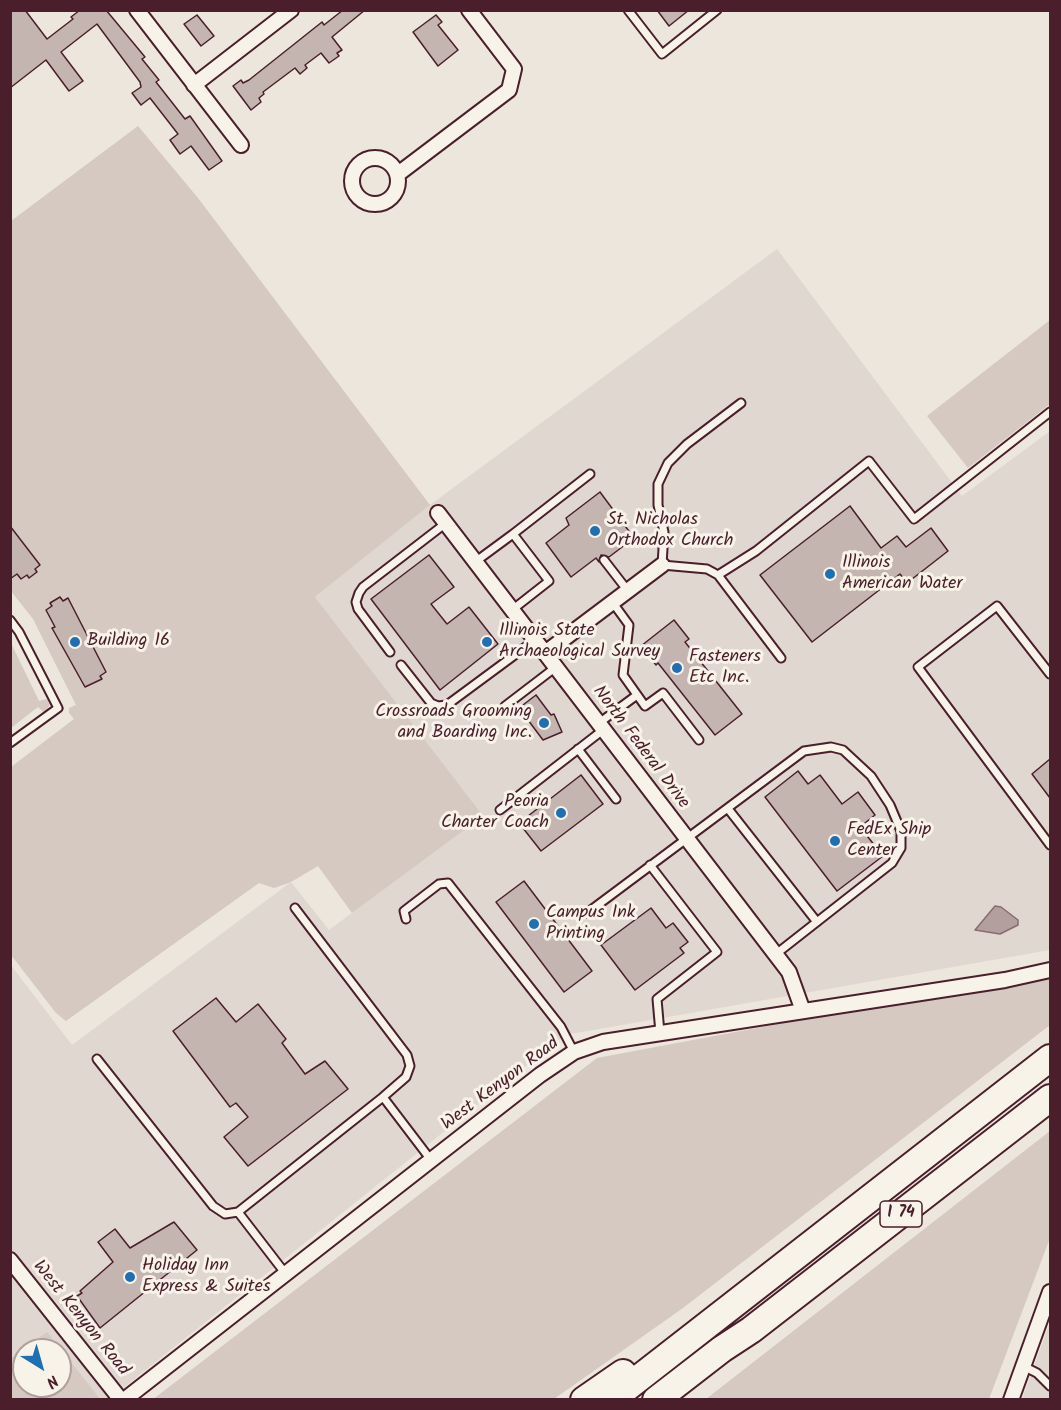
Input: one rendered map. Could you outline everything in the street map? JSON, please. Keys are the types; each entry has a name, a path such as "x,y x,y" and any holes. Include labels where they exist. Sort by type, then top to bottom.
{"highway":[{"name":"I 74","path":"611,1400 1050,1058"},
{"name":"I 74","path":"656,1400 722,1349 751,1330 1050,1098"},
{"path":"584,1400 690,1324 809,1246"},
{"path":"674,1400 731,1353 751,1330"}],"street":[{"path":"136,10 241,145"},
{"path":"194,85 291,10"},
{"path":"398,174 509,90 514,69 468,10"},
{"name":"North Federal Drive","path":"442,518 776,954 796,985 804,1011"},
{"path":"545,653 662,565"},
{"name":"West Kenyon Road","path":"10,1260 122,1400 548,1069 574,1052 603,1042 1005,980 1050,970"},
{"path":"1011,1400 1050,1292"}],"lane":[{"path":"628,10 662,54 717,10"},
{"path":"741,403 687,444 668,463 658,484 658,505 664,532 662,565 707,569 718,575 782,658"},
{"path":"718,575 756,550 869,461 914,519 1050,412"},
{"path":"476,562 590,474"},
{"path":"390,652 358,609 356,602 359,593 442,518"},
{"path":"512,610 549,581 513,534"},
{"path":"604,560 628,591"},
{"path":"613,603 629,625 623,675 645,706 663,693 699,740"},
{"path":"1050,674 997,606 918,667 1050,845"},
{"path":"10,620 19,632 58,708 10,743"},
{"path":"401,665 432,703 438,706 447,705 535,640"},
{"path":"505,706 556,667"},
{"path":"500,810 579,749 601,726 638,695"},
{"path":"587,913 686,837 729,810 804,751 831,747 843,750 872,776 890,805 901,831 901,848 892,863 776,954"},
{"path":"579,749 616,799"},
{"path":"729,810 817,922"},
{"path":"650,865 717,952 657,999 660,1033"},
{"path":"406,918 404,910 439,884 448,884 561,1027 574,1052"},
{"path":"97,1059 213,1206 225,1214 238,1212 383,1097 406,1077 410,1066 407,1055 294,908"},
{"path":"383,1097 431,1160"},
{"path":"238,1212 285,1273"},
{"path":"1023,1366 1037,1373 1050,1386"}],"shaded area":[{"path":"138,126 198,198 430,505 315,597 483,816 352,913 318,866 291,882 274,888 259,883 66,1021 56,1013 11,955 11,767 74,719 69,713 69,708 76,705 33,619 11,591 11,221"},
{"path":"777,249 962,496 1050,431 1050,950 565,1035 108,1400 11,1399 10,964 72,1045 291,882 329,930 482,816 315,597 430,505"},
{"path":"1050,320 1050,404 968,468 927,416"},
{"path":"10,641 39,701 47,699 50,704 45,713 38,707 11,728"},
{"path":"995,906 1001,907 1018,920 1018,925 1000,934 975,930"},
{"path":"1050,973 1050,1025 683,1308 554,1399 152,1400 597,1058"},
{"path":"1050,1131 1050,1238 989,1399 706,1399"},
{"path":"1050,1322 1050,1399 1022,1399"},
{"path":"47,1332 52,1338 39,1338"},
{"path":"12,1357 12,1398 72,1398 72,1364 100,1399 11,1399"}],"building":[{"path":"10,10 25,10 47,39 73,19 71,17 80,10 106,10 145,57 142,59 159,80 156,82 185,119 190,116 222,161 209,170 191,146 180,154 170,140 178,134 150,98 141,105 132,93 141,87 140,82 97,24 61,52 83,81 69,91 46,60 10,88"},
{"path":"343,10 365,10 332,37 342,50 337,53 339,56 329,63 321,53 305,65 307,68 300,74 295,68 263,92 264,94 259,98 261,102 251,110 233,86 241,80 243,83 249,80 322,22 324,25"},
{"path":"657,10 689,10 669,26"},
{"path":"197,15 214,36 201,46 184,24"},
{"path":"436,15 442,22 438,25 458,50 438,66 413,32"},
{"name":"St. Nicholas Orthodox Church","path":"600,492 634,538 609,557 601,555 599,562 596,558 571,577 546,543 569,525 566,518"},
{"name":"Illinois American Water","path":"850,506 881,548 897,536 906,547 931,528 948,551 907,583 900,574 812,642 760,575"},
{"path":"10,526 40,565 35,569 37,572 29,578 27,575 21,579 17,574 10,579"},
{"path":"429,555 454,587 431,604 447,624 469,607 498,644 440,690 371,599"},
{"name":"Building 16","path":"60,597 63,601 68,598 106,672 100,676 102,679 85,687 52,628 55,627 46,610 52,606 50,603"},
{"path":"674,620 689,639 685,642 742,714 715,735 658,663 656,665 641,646"},
{"name":"Crossroads Grooming and Boarding Inc.","path":"536,695 551,715 554,714 562,732 543,740 519,708"},
{"path":"1050,759 1050,798 1032,774"},
{"name":"FedEx Ship Center","path":"798,771 808,784 820,775 842,804 858,792 875,815 860,827 883,856 837,891 765,797"},
{"name":"Peoria Charter Coach","path":"581,775 603,804 541,851 519,823"},
{"name":"Campus Ink Printing","path":"524,881 592,971 564,992 496,902"},
{"path":"651,908 666,928 673,923 688,942 680,948 684,953 635,990 601,945"},
{"path":"216,998 236,1022 258,1004 286,1039 282,1043 305,1074 325,1061 348,1089 248,1166 224,1137 248,1117 236,1103 230,1107 173,1031"},
{"name":"Holiday Inn Express & Suites","path":"174,1222 197,1250 100,1328 77,1296 113,1262 98,1242 115,1229 130,1248"}],"place":[{"name":"St. Nicholas Orthodox Church","path":"595,531"},
{"name":"Illinois American Water","path":"830,574"},
{"name":"Building 16","path":"75,642"},
{"name":"Illinois State Archaeological Survey","path":"487,642"},
{"name":"Fasteners Etc Inc.","path":"677,668"},
{"name":"Crossroads Grooming and Boarding Inc.","path":"544,723"},
{"name":"Peoria Charter Coach","path":"561,813"},
{"name":"FedEx Ship Center","path":"835,841"},
{"name":"Campus Ink Printing","path":"534,924"},
{"name":"Holiday Inn Express & Suites","path":"130,1277"}]}
